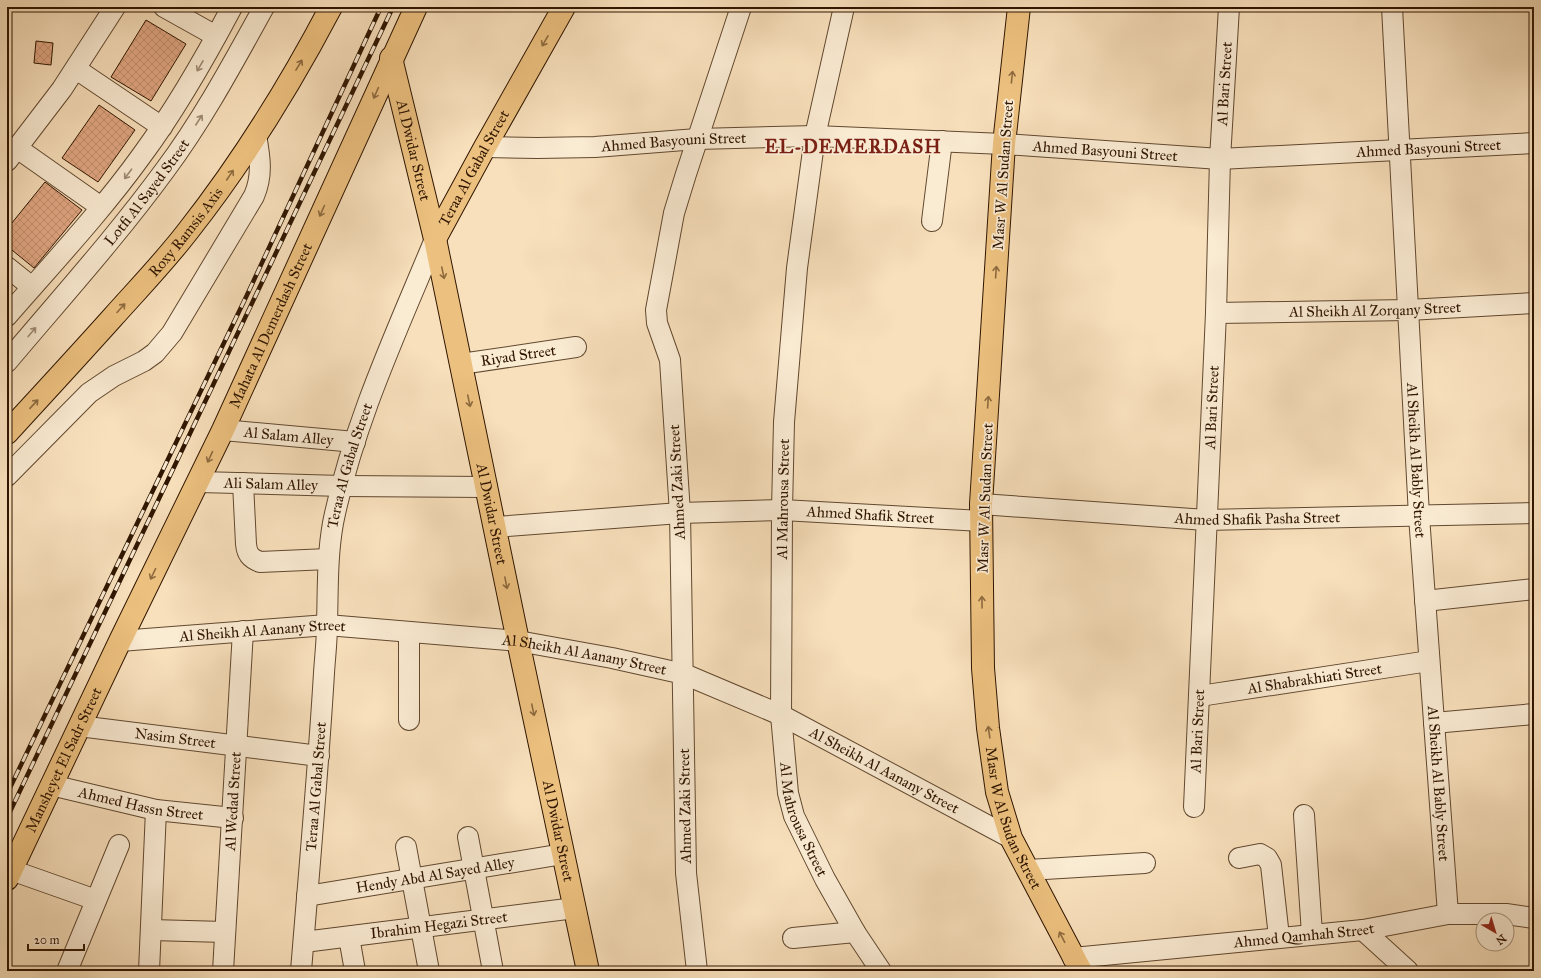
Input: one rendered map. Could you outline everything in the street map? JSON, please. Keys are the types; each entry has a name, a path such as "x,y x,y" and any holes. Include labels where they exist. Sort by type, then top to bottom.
{"main road":[{"name":"Roxy Ramsis Axis","path":"7,433 132,296 188,232 224,183 256,135 332,7"},
{"name":"Mahata Al Demerdash Street","path":"120,641 223,430 416,7"},
{"name":"Teraa Al Gabal Street","path":"435,238 484,147 564,7"},
{"name":"Masr W Al Sudan Street","path":"1019,7 1004,144 982,512 983,668 987,720 998,792 1011,838 1077,964"},
{"name":"Al Dwidar Street","path":"392,58 435,238 588,971"},
{"name":"Mansheyet El Sadr Street","path":"9,874 120,641"}],"street":[{"path":"102,207 12,154 76,69 115,7"},
{"path":"164,7 216,36"},
{"name":"Lotfi Al Sayed Street","path":"7,316 102,207 162,127 232,7"},
{"name":"Lotfi Al Sayed Street","path":"7,362 124,223 165,170 222,82 264,7"},
{"name":"Ahmed Zaki Street","path":"696,971 686,873 684,674 680,514 670,360 657,323 656,310 674,213 697,139 742,7"},
{"name":"Al Mahrousa Street","path":"844,7 815,136 797,268 784,422 781,715 788,793 794,816 825,879 855,932 881,971"},
{"name":"Al Bari Street","path":"1194,807 1216,313 1220,159 1229,7"},
{"name":"Al Sheikh Al Bably Street","path":"1392,7 1419,516 1448,914"},
{"path":"76,69 162,127"},
{"path":"7,476 89,394 114,376 144,361 155,353 172,333 254,196 261,174 261,162 256,135"},
{"name":"Ahmed Basyouni Street","path":"484,147 595,147 697,139 815,136 1004,144 1220,159 1534,143"},
{"path":"932,221 942,141"},
{"name":"Teraa Al Gabal Street","path":"301,971 319,756 327,625 328,559 342,486 355,442 383,366 435,238"},
{"path":"7,266 32,287"},
{"name":"Al Sheikh Al Zorqany Street","path":"1216,313 1408,310 1534,303"},
{"name":"Riyad Street","path":"461,364 576,347"},
{"name":"Al Salam Alley","path":"223,430 355,442"},
{"name":"Ali Salam Alley","path":"198,482 342,486 487,487"},
{"path":"243,483 246,544 247,552 252,559 260,562 328,559"},
{"name":"Ahmed Shafik Street","path":"496,527 680,514 782,510 982,512"},
{"name":"Ahmed Shafik Pasha Street","path":"982,512 1206,520 1534,513"},
{"path":"1425,601 1534,588"},
{"name":"Al Sheikh Al Aanany Street","path":"120,641 327,625 518,641 612,658 684,674 781,715 1011,838"},
{"name":"Al Wedad Street","path":"223,971 243,631"},
{"path":"409,632 409,720"},
{"name":"Al Shabrakhiati Street","path":"1200,696 1429,661"},
{"path":"1434,723 1534,714"},
{"name":"Nasim Street","path":"79,726 319,756"},
{"name":"Ahmed Hassn Street","path":"51,785 156,810 232,818"},
{"path":"149,971 156,810"},
{"path":"1304,816 1312,934"},
{"path":"468,837 493,971"},
{"path":"67,971 119,845"},
{"path":"406,848 429,971"},
{"name":"Hendy Abd Al Sayed Alley","path":"308,896 564,854"},
{"path":"1240,858 1260,854 1267,858 1272,865 1279,937"},
{"path":"1028,870 1145,863"},
{"path":"9,874 96,900"},
{"name":"Ibrahim Hegazi Street","path":"304,942 575,908"},
{"name":"Ahmed Qamhah Street","path":"1077,964 1279,937 1363,930 1448,914 1506,914 1534,918"},
{"path":"151,930 225,932"},
{"path":"1363,930 1408,971"},
{"path":"793,938 855,932"},
{"path":"349,937 355,971"}],"building":[{"path":"146,20 186,44 151,101 111,77"},
{"path":"36,41 53,43 51,65 34,63"},
{"path":"99,105 135,130 98,182 62,158"},
{"path":"45,182 82,210 34,268 7,246 7,229"}],"railway":[{"path":"7,794 247,295 381,7"},
{"path":"7,818 393,7"}],"district":[{"name":"EL-DEMERDASH","path":"853,146"}]}
